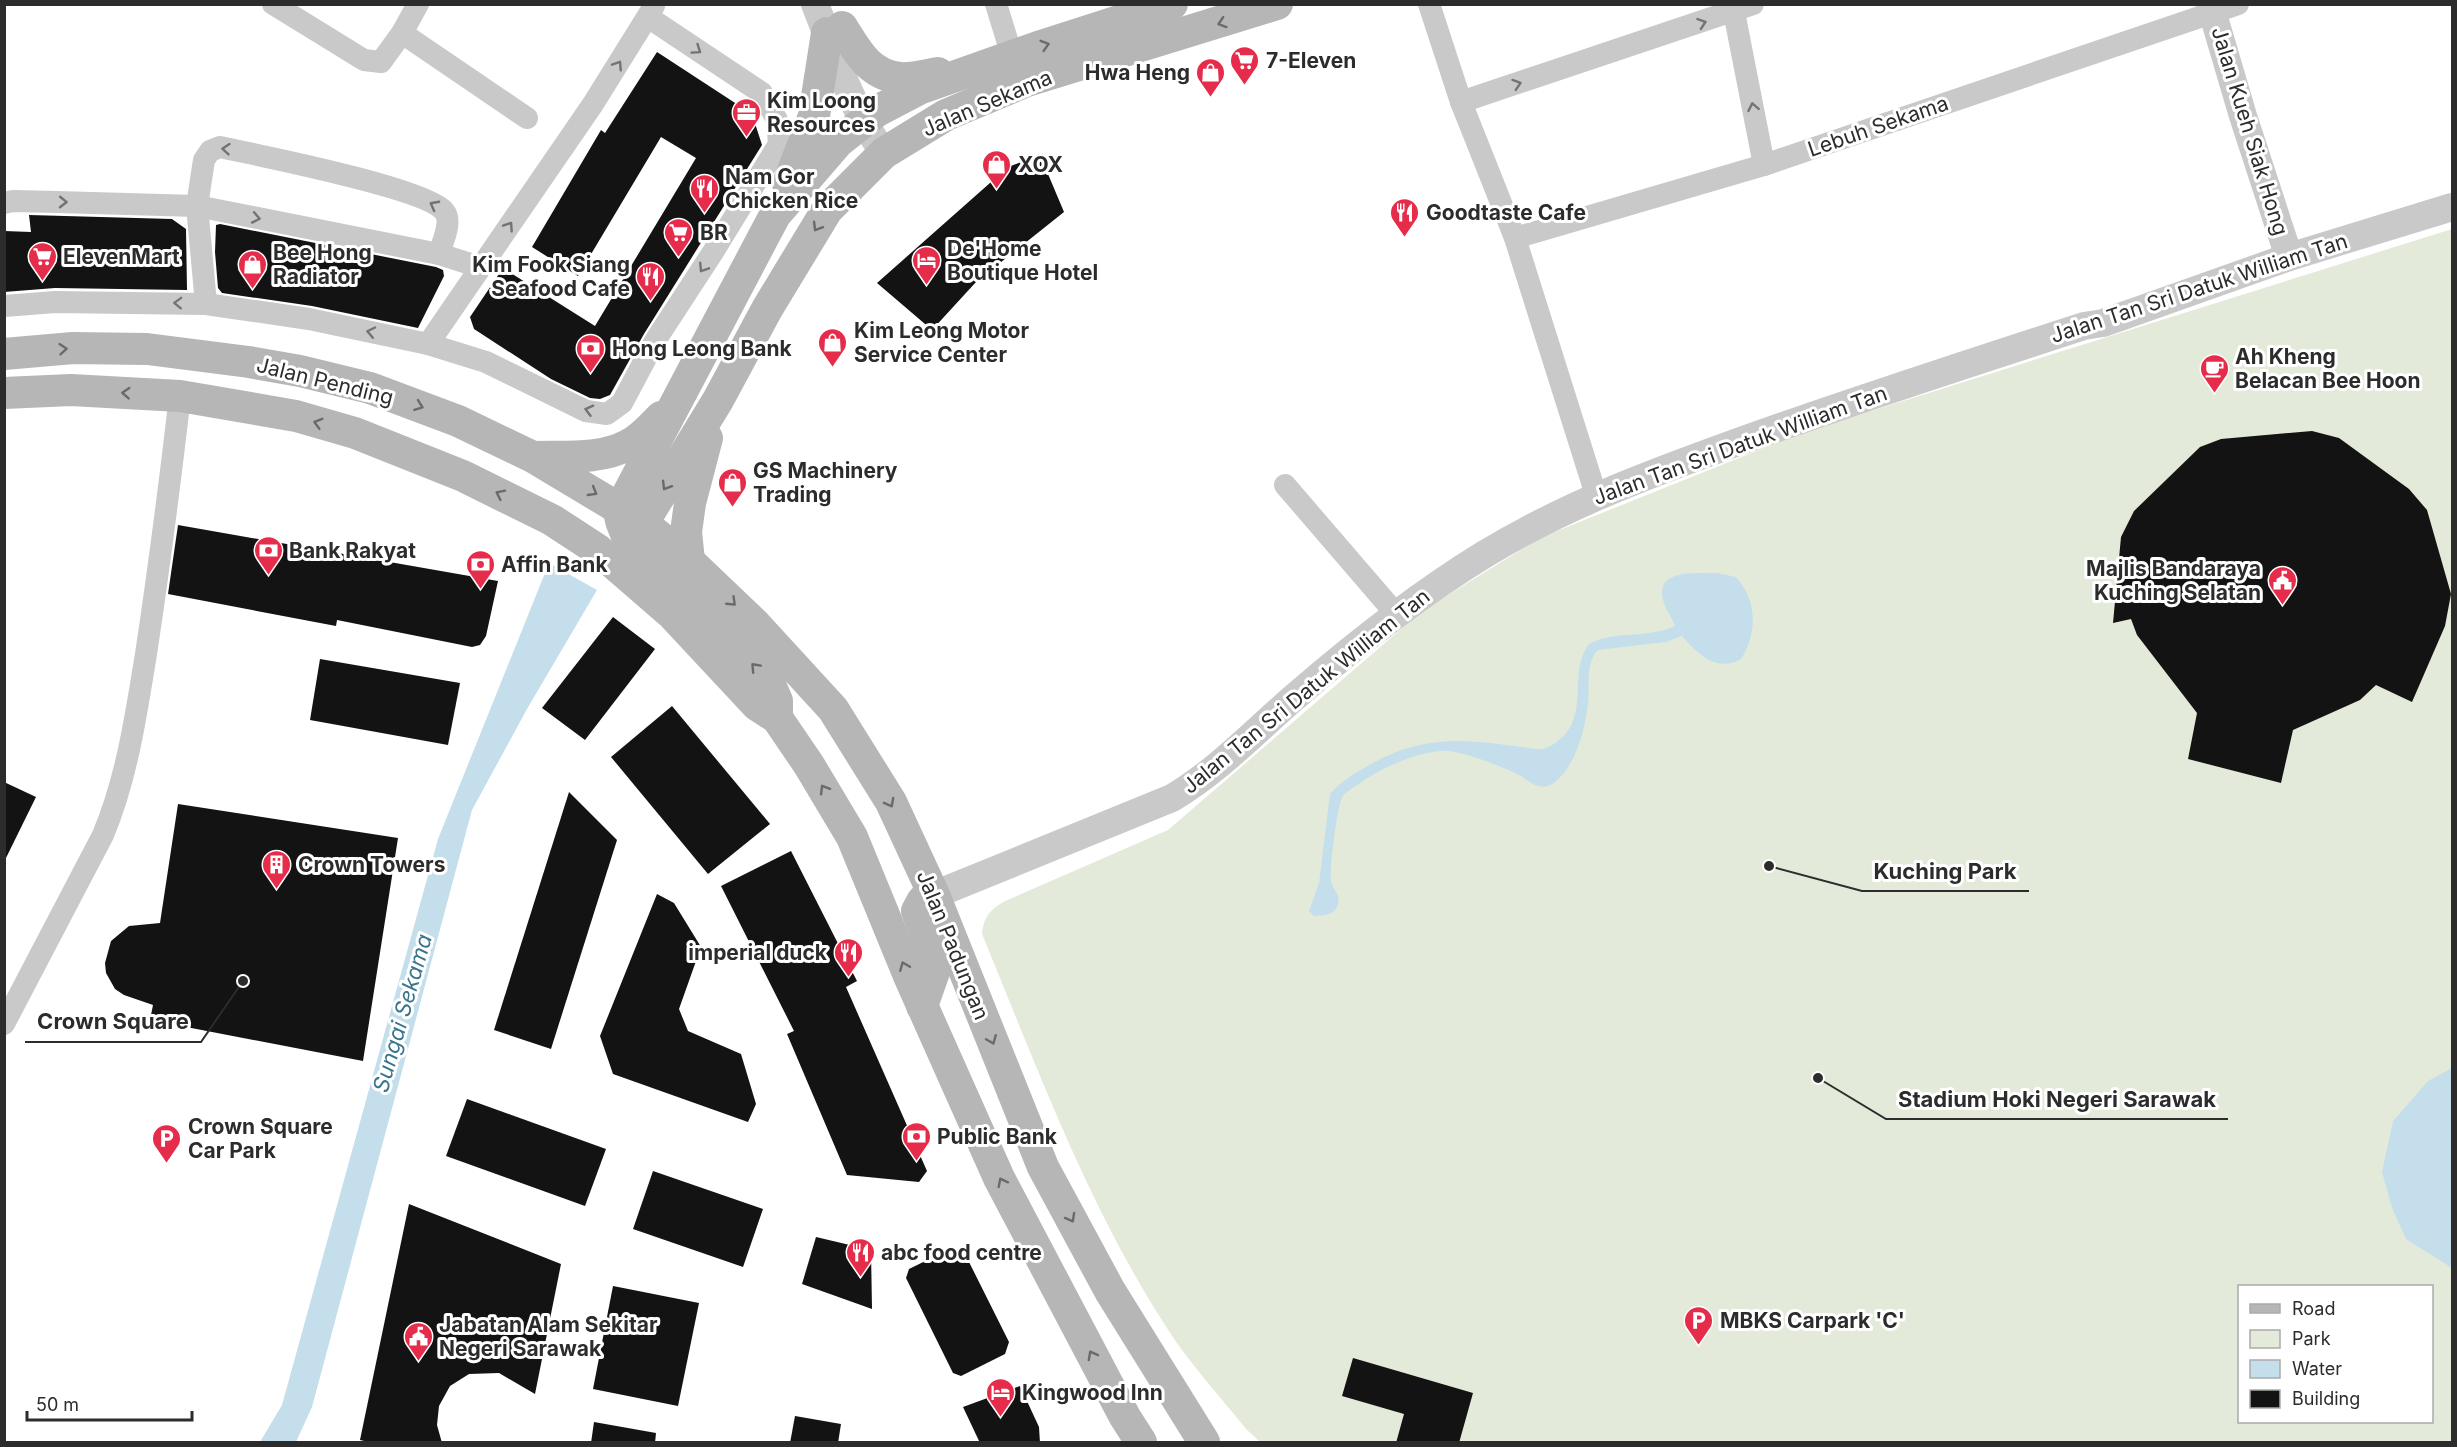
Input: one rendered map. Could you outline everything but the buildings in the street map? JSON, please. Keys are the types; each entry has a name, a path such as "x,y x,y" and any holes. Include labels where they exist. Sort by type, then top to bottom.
{"main road":[{"name":"Jalan Sekama","path":"630,522 718,400 767,309 827,210 891,148 946,115 1027,81 1277,4"},
{"name":"Jalan Sekama","path":"630,522 676,401 776,215 822,159 870,116 919,89 1153,8"},
{"path":"830,17 861,58 878,72 901,78 970,70"},
{"path":"776,215 814,117 830,17"},
{"name":"Jalan Pending","path":"4,354 73,348 147,349 249,362 300,371 370,388 458,421 533,457 630,522"},
{"name":"Jalan Pending","path":"4,393 71,390 180,396 296,416 355,433 463,476 552,520 598,550 673,615 757,705 777,718"},
{"path":"689,561 686,532 690,502 718,400"},
{"path":"533,457 581,456 608,452 628,445 645,433 676,401"},
{"path":"552,520 596,532 630,522 769,682 777,701 777,718 809,765 852,837 922,1005 999,1178 1132,1434"},
{"name":"Jalan Padungan","path":"630,522 689,561 754,624 833,709 891,802 934,895 1043,1167 1110,1291 1204,1443"},
{"path":"922,1005 935,969 935,958 917,911 923,900 934,895"}],"street":[{"path":"273,4 364,60 381,62 402,33 418,4"},
{"path":"996,4 1012,56"},
{"path":"1429,4 1461,102 1515,238 1596,495"},
{"path":"1461,102 1742,7 1764,165"},
{"name":"Lebuh Sekama","path":"1515,238 1764,165 2220,7"},
{"name":"Jalan Kueh Siak Hong","path":"2220,7 2243,116 2289,257"},
{"path":"4,306 55,302 206,304 309,319 428,344 486,362 586,411 607,414 622,403 655,341 714,252 779,144 777,120 762,93 651,11 593,104 428,344"},
{"path":"830,17 845,82 891,148"},
{"path":"402,33 527,118"},
{"path":"206,304 196,206 204,160 210,151 220,147 290,162 406,192 437,205 446,212 448,220 439,254"},
{"path":"4,203 24,201 196,206 439,254 480,267"},
{"name":"Jalan Tan Sri Datuk William Tan","path":"934,895 1172,798 1187,789 1219,765 1297,695 1396,614 1484,555 1533,526 1596,495 1791,423 2084,326 2103,323 2289,257 2452,207"},
{"path":"4,1024 114,810 135,725 180,396"},
{"path":"1285,485 1396,614"}],"green space":[{"path":"2452,229 2452,1442 1260,1442 1246,1429 1183,1352 1137,1279 1111,1232 1065,1134 982,934 984,923 994,908 1003,902 1168,830 1422,611 1542,537 1801,433"}],"water":[{"name":"Sungai Sekama","path":"549,563 597,590 527,709 472,810 312,1407 296,1442 260,1442 282,1405 438,839"},
{"path":"1717,573 1736,577 1743,586 1751,606 1752,628 1747,649 1741,659 1724,664 1708,660 1682,636 1666,642 1598,650 1591,661 1587,713 1579,746 1563,775 1548,786 1536,785 1492,763 1448,751 1419,755 1376,773 1343,796 1338,812 1331,876 1331,882 1338,897 1337,907 1330,914 1324,915 1314,916 1309,911 1319,883 1330,794 1342,782 1356,772 1388,756 1429,743 1469,741 1539,749 1550,746 1568,731 1574,719 1580,668 1589,644 1609,637 1654,632 1675,626 1663,600 1662,590 1665,582 1680,575"},
{"path":"2452,1068 2452,1268 2406,1239 2392,1208 2382,1172 2393,1121 2428,1081"}],"place":[{"name":"7-Eleven","path":"1245,86"},
{"name":"Hwa Heng","path":"1211,98"},
{"name":"Kim Loong Resources","path":"746,138"},
{"name":"XOX","path":"997,190"},
{"name":"Nam Gor Chicken Rice","path":"704,214"},
{"name":"Goodtaste Cafe","path":"1405,238"},
{"name":"BR","path":"679,258"},
{"name":"ElevenMart","path":"42,282"},
{"name":"De'Home Boutique Hotel","path":"926,286"},
{"name":"Bee Hong Radiator","path":"252,290"},
{"name":"Kim Fook Siang Seafood Cafe","path":"651,302"},
{"name":"Kim Leong Motor Service Center","path":"833,368"},
{"name":"Hong Leong Bank","path":"591,374"},
{"name":"Ah Kheng Belacan Bee Hoon","path":"2214,394"},
{"name":"GS Machinery Trading","path":"732,508"},
{"name":"Bank Rakyat","path":"268,576"},
{"name":"Affin Bank","path":"480,590"},
{"name":"Majlis Bandaraya Kuching Selatan","path":"2282,606"},
{"name":"Kuching Park","path":"1769,866"},
{"name":"Crown Towers","path":"277,890"},
{"name":"imperial duck","path":"848,978"},
{"name":"Crown Square","path":"243,981"},
{"name":"Stadium Hoki Negeri Sarawak","path":"1818,1078"},
{"name":"Public Bank","path":"916,1162"},
{"name":"Crown Square Car Park","path":"167,1164"},
{"name":"abc food centre","path":"860,1278"},
{"name":"MBKS Carpark 'C'","path":"1699,1346"},
{"name":"Jabatan Alam Sekitar Negeri Sarawak","path":"418,1362"},
{"name":"Kingwood Inn","path":"1001,1418"}]}
